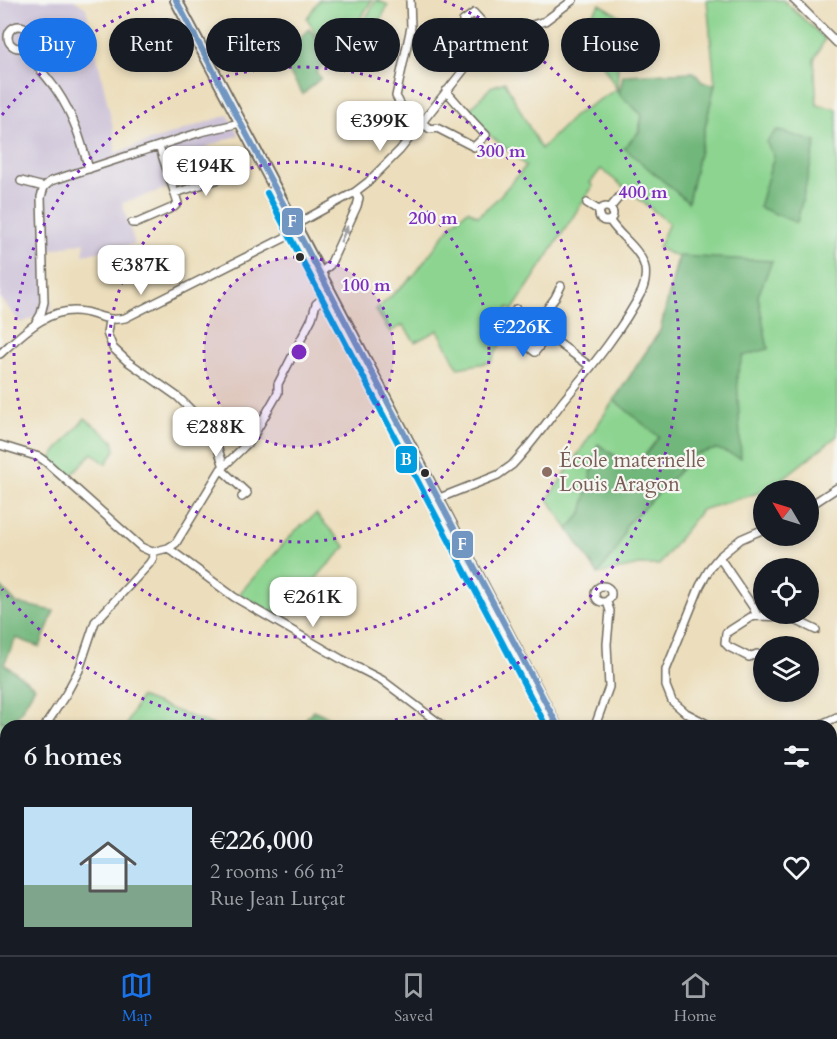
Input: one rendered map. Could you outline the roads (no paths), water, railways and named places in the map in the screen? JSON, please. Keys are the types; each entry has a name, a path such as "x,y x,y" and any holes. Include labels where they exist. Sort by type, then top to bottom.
{"main road":[{"path":"176,0 553,720"}],"street":[{"path":"410,0 411,27 396,96 404,111 420,124 430,129 437,128 474,147 486,135 446,92"},
{"path":"548,18 561,3 573,0"},
{"path":"794,0 837,44"},
{"path":"467,18 474,13 479,18"},
{"path":"42,72 71,113 89,169"},
{"path":"0,354 35,324 48,317 69,311 82,311 109,320 125,318 296,228 355,192 400,150 462,72"},
{"path":"35,324 44,302 41,197 44,187 51,181 201,132 240,123"},
{"path":"132,223 174,207 178,203 159,146"},
{"path":"175,194 229,176"},
{"path":"21,181 44,187"},
{"path":"320,273 330,265 357,206 359,198 355,192"},
{"path":"600,211 606,207 610,208 620,196"},
{"path":"587,203 600,211"},
{"path":"609,221 614,215 610,208"},
{"path":"437,499 498,475 512,465 591,367 617,331 642,289 645,270 642,259 617,233 609,221 601,219 600,211"},
{"path":"548,335 535,352 526,345 561,286"},
{"path":"0,445 39,457 141,547 152,552 168,548 176,543 184,532 223,468 251,440 278,393 278,384 312,318 316,304 330,292"},
{"path":"516,309 591,367"},
{"path":"109,320 107,333 113,348 178,397 205,423 218,448 223,468 247,493 242,497"},
{"path":"819,500 837,488"},
{"path":"701,720 686,713 672,700 667,691 665,675 670,657 710,568 719,557 741,539 753,534"},
{"path":"168,548 234,597 382,681 435,720"},
{"path":"49,720 79,670 95,622 149,564 153,558 152,552"},
{"path":"719,557 753,607"},
{"path":"597,720 609,687 607,644 610,611 607,602"},
{"path":"753,617 726,633 724,638 729,647 749,657 753,656"},
{"path":"805,624 816,630"}],"place":[{"name":"École maternelle Louis Aragon","path":"547,472"}]}
